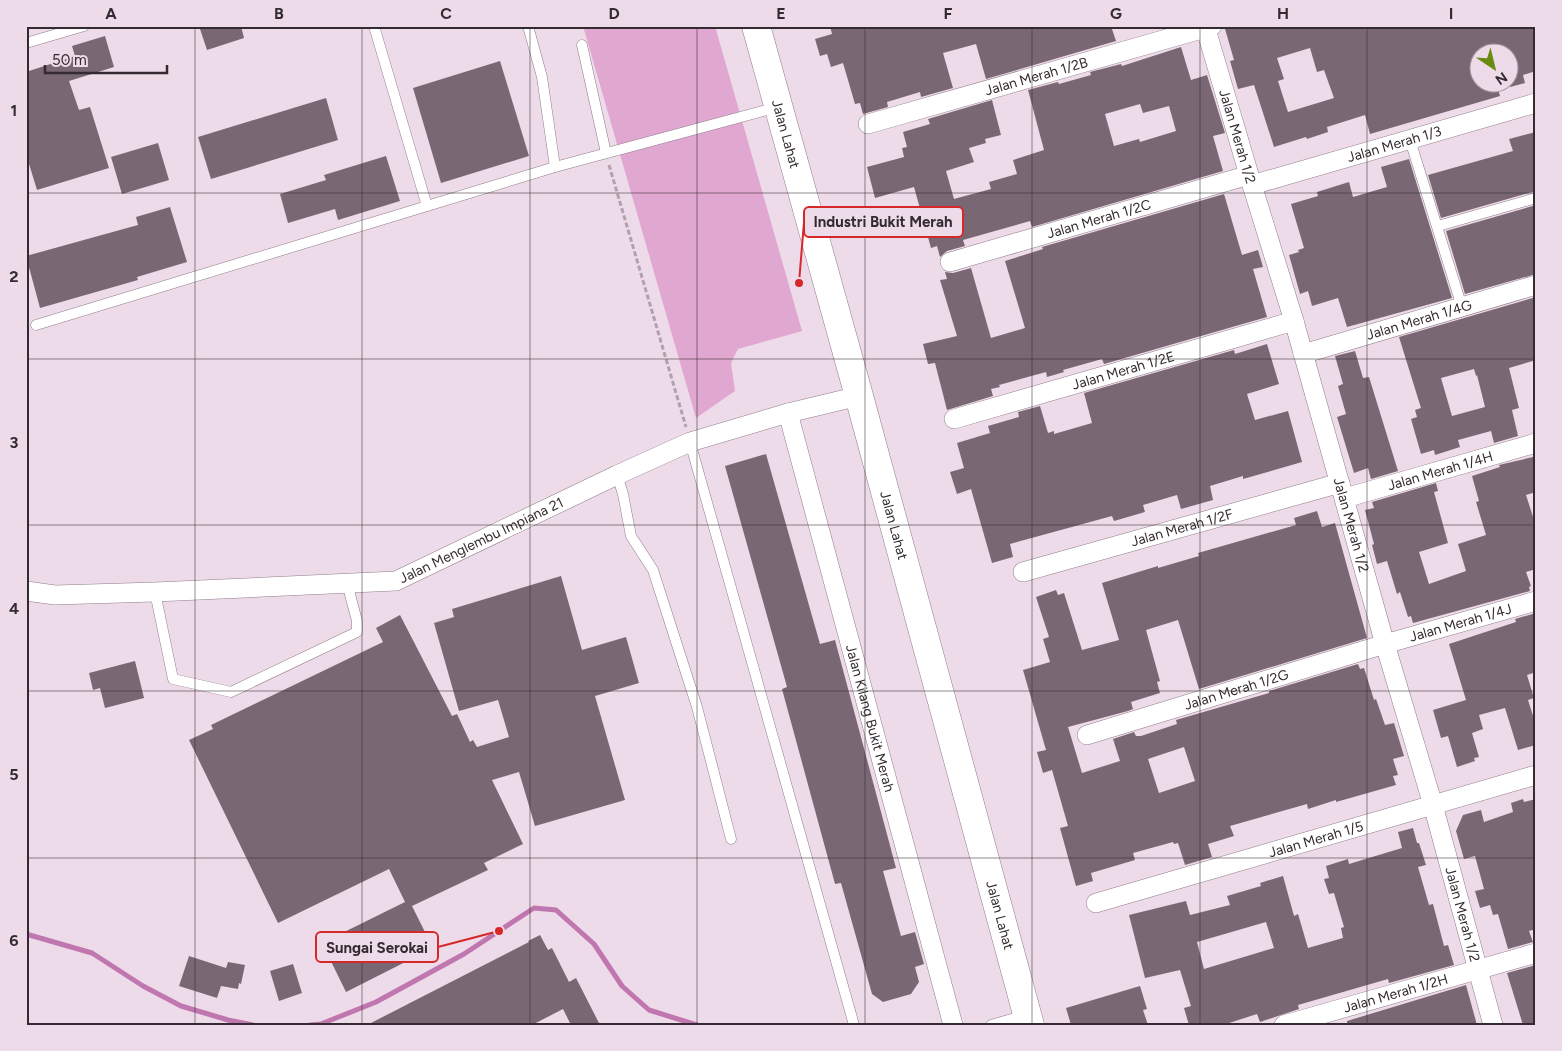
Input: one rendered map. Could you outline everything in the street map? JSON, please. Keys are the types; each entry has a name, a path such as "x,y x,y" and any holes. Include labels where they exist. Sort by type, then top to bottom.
{"main road":[{"name":"Jalan Lahat","path":"756,26 859,396 1028,1020"}],"street":[{"name":"Jalan Merah 1/2B","path":"868,124 1208,27"},
{"name":"Jalan Merah 1/2","path":"1208,27 1250,180 1304,354 1385,644 1433,805 1493,1025"},
{"name":"Jalan Merah 1/3","path":"1250,180 1410,140 1536,103"},
{"name":"Jalan Merah 1/2C","path":"950,262 1250,180"},
{"name":"Jalan Merah 1/4G","path":"1304,354 1536,285"},
{"name":"Jalan Merah 1/2E","path":"954,419 1294,321"},
{"name":"Jalan Menglembu Impiana 21","path":"26,590 55,595 396,581 690,442 788,413 859,396"},
{"name":"Jalan Kilang Bukit Merah","path":"788,413 953,1025"},
{"name":"Jalan Merah 1/4H","path":"1343,490 1536,443"},
{"name":"Jalan Merah 1/2F","path":"1023,572 1343,490"},
{"name":"Jalan Merah 1/4J","path":"1385,644 1536,601"},
{"name":"Jalan Merah 1/2G","path":"1087,735 1385,644"},
{"name":"Jalan Merah 1/5","path":"1096,903 1536,776"},
{"path":"1478,970 1536,953"},
{"name":"Jalan Merah 1/2H","path":"1284,1025 1478,970"}],"lane":[{"path":"26,43 84,26"},
{"path":"374,26 427,206"},
{"path":"528,26 542,77 555,167"},
{"path":"582,44 606,153"},
{"path":"36,325 555,167 779,107"},
{"path":"1410,140 1462,306"},
{"path":"1438,226 1536,198"},
{"path":"690,442 854,1025"},
{"path":"617,475 624,494 631,536 653,570 697,707 731,839"},
{"path":"155,592 173,679 231,692 357,632 357,621 347,583"},
{"path":"991,1025 1028,1020"}],"path":[{"path":"606,153 690,442"}],"shaded area":[{"path":"583,26 715,26 802,331 738,349 731,363 735,391 696,418"}],"building":[{"path":"199,26 241,26 244,38 207,50"},
{"path":"830,26 1111,26 1116,41 986,79 976,44 943,53 953,88 921,97 920,92 887,102 888,107 863,114 860,103 855,104 843,63 831,67 827,54 820,56 815,39 832,34"},
{"path":"1234,26 1536,26 1536,71 1523,75 1525,83 1520,84 1520,42 1470,42 1470,92 1499,92 1500,96 1370,134 1365,115 1327,127 1328,132 1274,147 1254,85 1238,89 1230,61 1234,60 1225,29","holes":["1310,48 1317,72 1324,70 1334,98 1288,112 1278,81 1284,79 1277,58"]},
{"path":"105,36 114,67 69,81 79,110 90,107 109,168 37,190 26,154 26,72 75,56 72,46"},
{"path":"1181,47 1191,80 1207,75 1225,133 1213,136 1223,171 1032,227 1030,221 963,240 965,246 947,251 940,257 937,246 931,248 914,187 875,198 867,167 904,157 902,148 907,147 903,132 930,124 928,119 992,100 1001,135 985,139 986,143 969,148 974,162 946,171 954,199 991,189 989,182 1017,174 1013,160 1044,150 1028,90 1058,82 1059,84 1091,75 1090,72 1121,64 1122,66","holes":["1140,104 1143,113 1169,106 1176,131 1140,142 1139,139 1114,146 1105,114"]},
{"path":"500,61 529,156 441,183 413,88"},
{"path":"326,98 338,140 211,179 198,137"},
{"path":"1536,132 1536,191 1441,218 1428,175 1513,151 1509,139"},
{"path":"158,143 169,180 122,194 111,157"},
{"path":"386,156 400,201 338,220 335,209 288,223 280,194 326,180 324,175"},
{"path":"1409,159 1452,298 1347,327 1338,298 1312,306 1308,291 1300,294 1289,255 1299,252 1298,250 1304,248 1291,204 1318,196 1317,192 1349,182 1353,197 1387,187 1381,167"},
{"path":"1224,194 1242,255 1258,250 1263,267 1253,269 1267,317 1104,364 1102,359 1063,370 1064,372 1047,377 1046,372 999,385 1000,387 991,389 993,396 947,410 935,363 928,364 923,344 957,336 940,280 947,279 945,272 953,273 971,268 991,338 1025,328 1005,261 1043,249 1042,247"},
{"path":"1536,205 1536,274 1465,294 1446,231"},
{"path":"170,207 187,262 137,277 138,280 40,308 26,256 138,225 136,217"},
{"path":"1536,297 1536,360 1509,368 1519,408 1512,410 1518,436 1494,443 1491,431 1458,440 1460,447 1435,455 1434,450 1421,454 1411,419 1417,417 1415,410 1421,408 1399,337","holes":["1474,369 1485,407 1452,416 1441,378"]},
{"path":"1267,344 1279,384 1247,394 1255,420 1288,411 1302,462 1243,479 1243,476 1210,486 1213,500 1181,509 1177,495 1143,505 1145,512 1114,521 1112,516 1010,544 1013,557 992,563 971,489 957,494 950,472 964,468 957,443 990,433 988,426 1019,417 1018,412 1040,406 1048,433 1054,431 1054,434 1092,423 1084,393 1234,350 1235,354"},
{"path":"1355,351 1363,378 1369,377 1398,471 1371,479 1368,468 1354,473 1337,417 1346,414 1338,386 1343,384 1335,356"},
{"path":"766,454 820,644 835,640 896,868 883,871 901,936 915,932 924,964 915,967 919,982 911,994 883,1002 872,994 841,883 835,884 782,689 787,687 725,466"},
{"path":"1533,457 1536,466 1536,492 1526,495 1536,526 1536,569 1526,572 1531,586 1529,587 1530,591 1413,623 1411,616 1408,617 1400,592 1397,594 1387,561 1377,564 1365,510 1374,508 1372,502 1436,483 1438,491 1434,492 1448,543 1419,552 1429,584 1466,571 1458,544 1486,535 1476,502 1479,501 1472,476 1500,467 1499,465"},
{"path":"1317,511 1322,527 1335,523 1367,638 1199,689 1178,620 1146,630 1160,681 1157,682 1160,693 1131,702 1133,709 1128,711 1068,727 1082,773 1120,761 1113,739 1134,732 1136,736 1141,736 1177,724 1176,720 1269,693 1269,691 1358,664 1360,669 1364,668 1374,700 1376,699 1385,725 1394,723 1404,756 1393,759 1398,775 1393,776 1396,785 1308,809 1307,804 1230,826 1234,836 1208,844 1212,857 1185,865 1178,843 1174,844 1173,842 1133,853 1135,860 1091,873 1093,881 1076,886 1060,828 1068,826 1052,770 1043,773 1037,752 1046,750 1023,670 1050,662 1043,639 1049,637 1036,597 1056,590 1058,595 1064,593 1082,650 1119,640 1102,583 1199,556 1198,553 1296,525 1294,518","holes":["1184,747 1195,781 1159,793 1148,759"]},
{"path":"561,576 582,650 626,637 639,683 595,696 625,800 535,826 519,772 492,780 523,844 484,863 488,870 412,906 433,948 346,992 322,943 405,902 389,869 278,923 189,740 213,729 211,725 383,642 376,628 400,615 452,716 457,714 470,742 473,740 477,747 509,737 498,700 459,711 434,623 454,617 452,609"},
{"path":"1536,613 1536,672 1527,675 1534,698 1528,700 1536,725 1536,745 1518,750 1505,708 1479,715 1483,729 1472,733 1479,757 1474,758 1475,761 1457,767 1448,736 1441,738 1433,710 1466,700 1449,644 1516,622 1515,619"},
{"path":"135,661 144,698 105,708 100,688 93,690 89,673"},
{"path":"1523,799 1524,802 1536,799 1536,929 1529,931 1533,942 1508,949 1498,914 1493,915 1490,905 1480,908 1475,891 1484,889 1475,856 1464,859 1456,831 1463,815 1481,810 1484,822 1513,812 1511,803"},
{"path":"1413,828 1426,865 1418,867 1429,905 1433,904 1444,946 1448,945 1454,965 1389,983 1388,979 1298,1005 1299,1009 1260,1022 1257,1014 1223,1025 1189,1025 1184,1008 1191,1006 1180,970 1145,978 1129,915 1186,901 1190,915 1230,905 1227,896 1261,886 1260,883 1283,876 1294,916 1298,914 1308,948 1343,938 1341,928 1344,927 1334,893 1329,894 1324,879 1329,878 1326,866 1348,859 1349,864 1402,848 1398,832","holes":["1266,922 1274,948 1204,969 1197,942"]},
{"path":"540,935 548,950 552,948 569,982 576,978 600,1025 571,1025 563,1009 532,1025 367,1025 529,942"},
{"path":"189,956 226,968 228,962 245,965 238,989 221,986 217,998 179,986"},
{"path":"293,964 302,993 279,1001 270,971"},
{"path":"1536,965 1536,1025 1523,1025 1507,973"},
{"path":"1466,985 1477,1025 1347,1025 1347,1021"},
{"path":"1140,986 1147,1009 1143,1010 1148,1025 1071,1025 1066,1008"}],"waterway":[{"path":"310,1025 321,1024 376,1002 464,954 534,908 556,910 594,944 622,986 649,1010 697,1025"},
{"path":"26,934 92,953 143,986 181,1006 228,1020 253,1025"}],"place":[{"name":"Industri Bukit Merah","path":"799,283"},
{"name":"Sungai Serokai","path":"499,931"}]}
